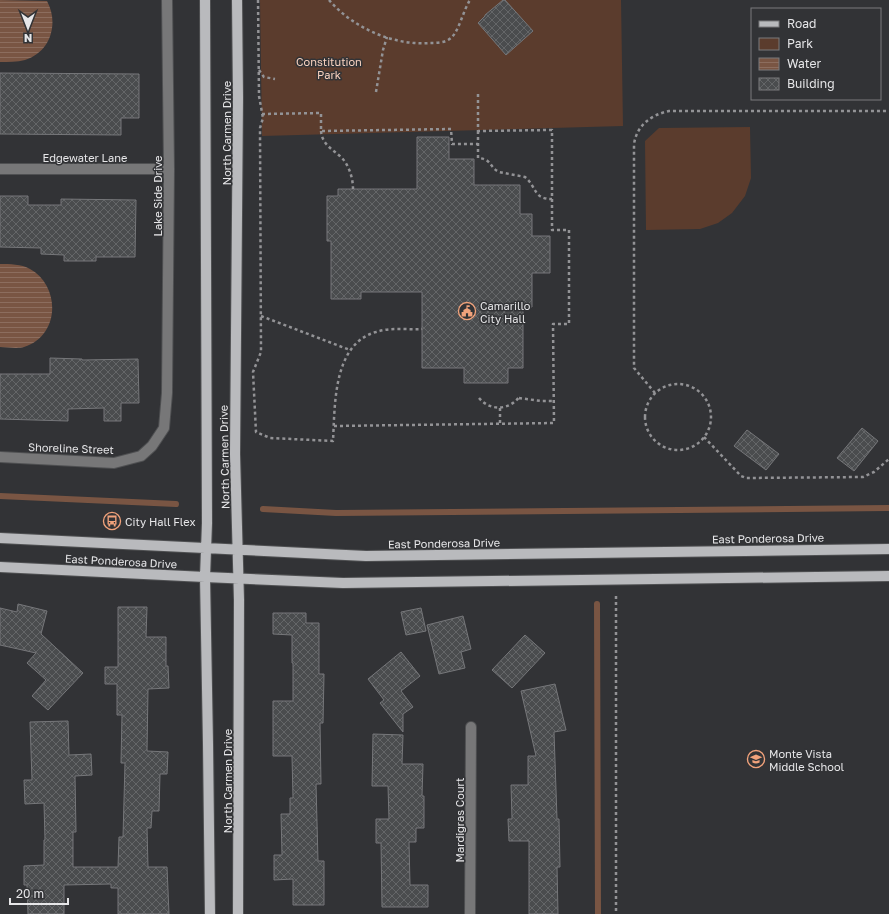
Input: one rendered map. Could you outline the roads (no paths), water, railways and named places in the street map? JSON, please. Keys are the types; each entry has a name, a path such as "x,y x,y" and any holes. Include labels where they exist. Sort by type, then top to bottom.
{"main road":[{"name":"North Carmen Drive","path":"205,0 205,577 210,914"},
{"name":"North Carmen Drive","path":"237,0 238,97 235,454 239,578 238,914"},
{"name":"East Ponderosa Drive","path":"0,538 374,556 889,549"},
{"name":"East Ponderosa Drive","path":"0,567 343,583 889,576"}],"street":[{"name":"Lake Side Drive","path":"167,0 169,169 167,393"},
{"name":"Edgewater Lane","path":"0,169 169,169"},
{"name":"Shoreline Street","path":"0,457 114,463 141,456 152,446 164,428 167,393"},
{"name":"Mardigras Court","path":"470,914 471,727"}],"water":[{"path":"0,0 47,1 51,10 52,18 50,36 47,44 34,56 22,61 0,62"},
{"path":"0,264 19,265 30,269 40,277 47,287 51,298 52,310 50,322 44,333 36,341 24,347 0,347"}],"waterway":[{"path":"0,496 176,504"},
{"path":"263,509 336,513 889,508"},
{"path":"597,604 598,914"}],"place":[{"name":"Camarillo City Hall","path":"467,311"},
{"name":"City Hall Flex","path":"112,521"},
{"name":"Monte Vista Middle School","path":"756,759"}],"park label":[{"name":"Constitution Park","path":"329,67"}]}
